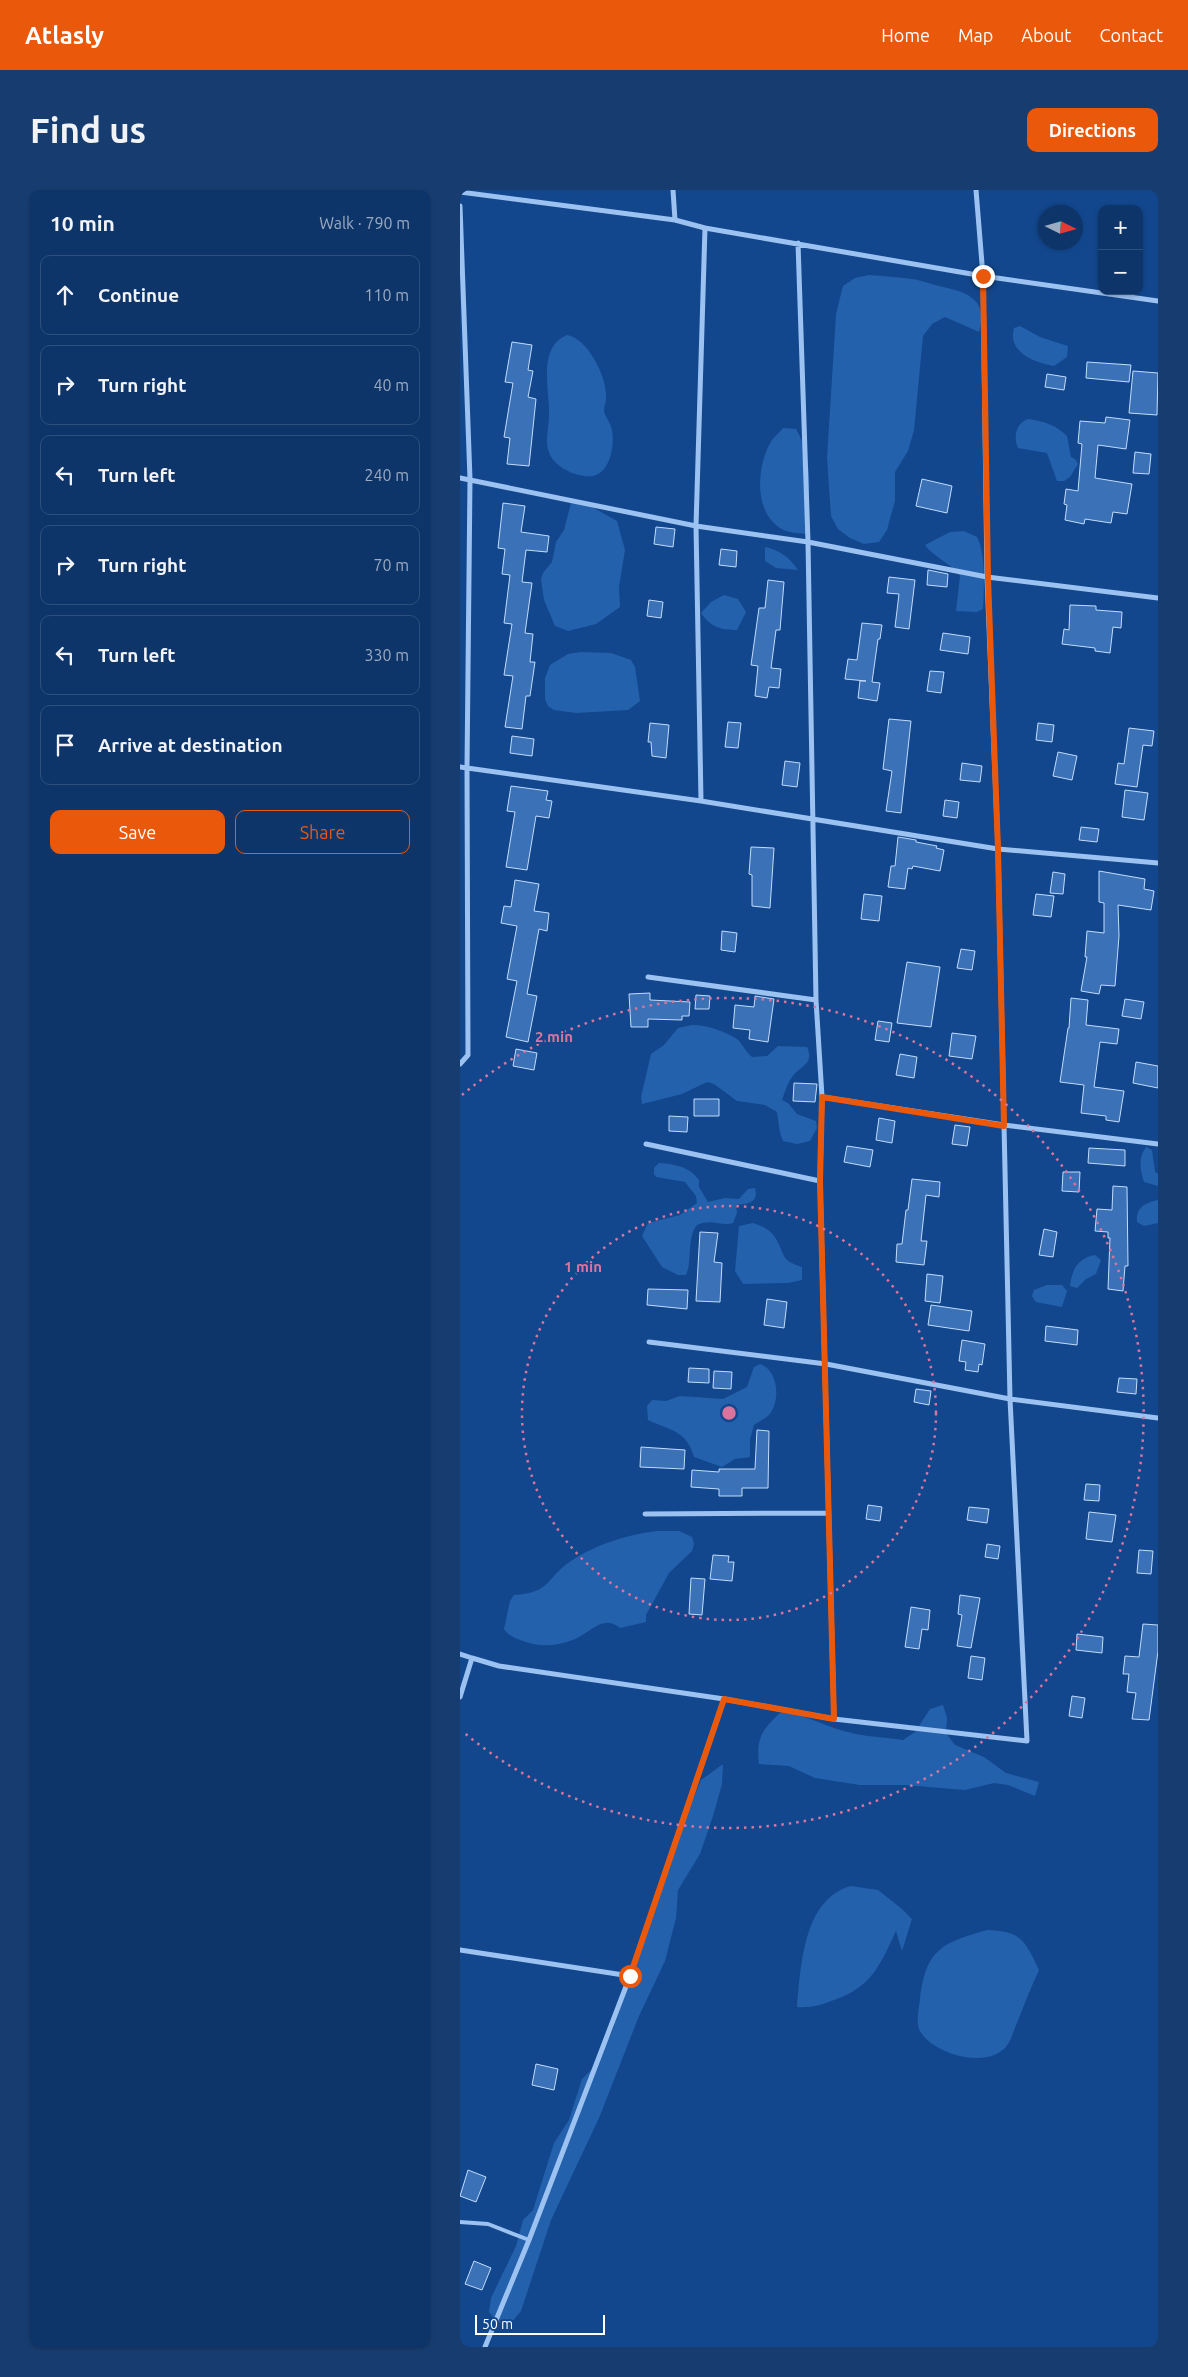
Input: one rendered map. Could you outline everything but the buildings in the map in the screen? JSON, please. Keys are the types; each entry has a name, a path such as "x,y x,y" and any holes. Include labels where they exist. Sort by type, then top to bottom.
{"street":[{"path":"673,190 675,220"},
{"path":"460,1654 500,1666 724,1699 834,1719 1027,1741 1010,1399 998,849 988,578 983,276 976,190"},
{"path":"460,192 675,220 706,228 983,276 1158,301"},
{"path":"460,206 470,479 467,768 468,1055 460,1064"},
{"path":"701,801 696,526 706,228"},
{"path":"798,243 808,542 816,1000 822,1097 820,1181 834,1719"},
{"path":"460,478 696,526 808,542 988,578 1158,598"},
{"path":"460,767 701,801 998,849 1158,863"},
{"path":"648,978 816,1000"},
{"path":"822,1097 1004,1126 1158,1144"},
{"path":"646,1144 820,1181"},
{"path":"649,1342 826,1364 1010,1399 1158,1418"},
{"path":"646,1514 828,1513"},
{"path":"460,1697 472,1658"},
{"path":"485,2347 529,2240 630,1976 724,1699"},
{"path":"460,1950 630,1976"}],"lane":[{"path":"460,2222 488,2224 529,2240"}],"shaded area":[{"path":"869,275 915,280 966,294 978,304 981,311 981,321 979,332 945,317 932,324 923,336 914,430 908,451 895,472 895,501 887,530 879,542 864,544 850,538 838,529 831,516 827,458 836,314 843,286 855,278"},
{"path":"1020,326 1040,337 1068,346 1067,357 1054,366 1038,362 1024,355 1014,344 1014,328"},
{"path":"567,335 582,343 588,350 599,368 605,387 606,399 604,410 613,440 611,456 604,469 599,474 593,476 574,474 567,471 552,458 548,447 547,368 552,349 558,341"},
{"path":"1028,419 1049,424 1067,436 1071,457 1078,464 1070,477 1064,481 1057,481 1047,453 1018,448 1016,435 1018,427"},
{"path":"783,428 796,429 806,454 809,480 806,534 786,531 775,524 767,514 762,503 760,476 763,463 772,440"},
{"path":"571,503 585,503 617,521 625,550 619,587 620,607 596,624 568,631 555,626 544,600 541,579 543,573 552,562 556,542 564,530"},
{"path":"964,531 977,537 982,553 984,572 983,609 977,612 956,611 960,576 925,545 950,532"},
{"path":"765,547 776,550 784,555 798,570 776,568 765,561"},
{"path":"724,595 738,599 746,612 737,630 716,627 708,622 701,613 711,602"},
{"path":"581,652 611,653 631,660 635,667 640,701 628,710 576,713 554,710 548,706 545,699 545,678 550,665 568,654"},
{"path":"692,1025 709,1027 732,1036 739,1041 752,1057 767,1056 778,1046 807,1047 809,1053 808,1061 792,1077 782,1100 788,1103 797,1114 816,1121 817,1128 810,1141 797,1144 783,1141 777,1112 765,1105 737,1101 714,1084 707,1082 682,1094 642,1104 641,1097 651,1054 664,1045 678,1028"},
{"path":"1146,1147 1152,1150 1155,1172 1158,1174 1158,1186 1144,1182 1140,1164"},
{"path":"659,1163 676,1165 691,1172 699,1180 699,1187 708,1202 725,1198 739,1199 748,1189 755,1188 756,1193 752,1202 736,1205 737,1213 733,1223 708,1222 697,1225 692,1236 686,1275 678,1275 662,1267 642,1236 648,1223 680,1215 697,1203 696,1196 685,1182 656,1177 654,1168"},
{"path":"1158,1200 1158,1223 1144,1226 1137,1222 1138,1213 1142,1206"},
{"path":"753,1223 772,1233 784,1257 802,1267 802,1280 788,1283 743,1284 735,1271 739,1226"},
{"path":"1095,1255 1101,1260 1096,1274 1086,1279 1077,1288 1070,1286 1072,1274 1077,1265 1089,1256"},
{"path":"1047,1285 1062,1285 1067,1291 1062,1307 1036,1302 1032,1296 1034,1290"},
{"path":"760,1364 771,1373 776,1387 776,1395 775,1403 768,1416 754,1425 750,1439 750,1457 735,1459 722,1467 694,1457 687,1441 682,1436 648,1420 647,1406 652,1400 666,1401 680,1396 723,1399 747,1387 754,1367"},
{"path":"657,1531 679,1531 692,1537 694,1544 692,1551 669,1573 646,1615 646,1622 620,1628 614,1624 604,1623 572,1640 551,1645 537,1645 523,1641 512,1636 504,1629 510,1601 514,1595 526,1594 542,1588 571,1561 601,1545"},
{"path":"943,1705 947,1718 946,1733 955,1745 984,1757 1006,1773 1039,1782 1035,1796 1008,1785 994,1783 965,1790 905,1785 860,1785 815,1778 789,1766 759,1764 758,1747 762,1735 769,1724 780,1713 806,1717 855,1734 903,1740 915,1732 930,1709"},
{"path":"723,1764 722,1784 700,1854 678,1890 676,1918 665,1961 639,2016 599,2118 551,2220 521,2311 512,2322 498,2323 489,2312 491,2298 516,2246 523,2220 533,2210 554,2143 569,2120 582,2079 592,2069 612,2032 653,1905 701,1780"},
{"path":"851,1886 878,1890 912,1919 902,1951 896,1931 873,1973 857,1989 821,2005 797,2007 803,1954 814,1919 823,1905 835,1893"},
{"path":"987,1930 1008,1932 1015,1935 1030,1951 1039,1970 1008,2044 1000,2052 989,2057 976,2058 948,2052 936,2046 919,2029 918,2014 923,1982 932,1959 948,1944"}],"route":[{"path":"630,1976 724,1699 834,1719 820,1181 822,1097 1004,1126 998,849 988,578 983,276"}]}
